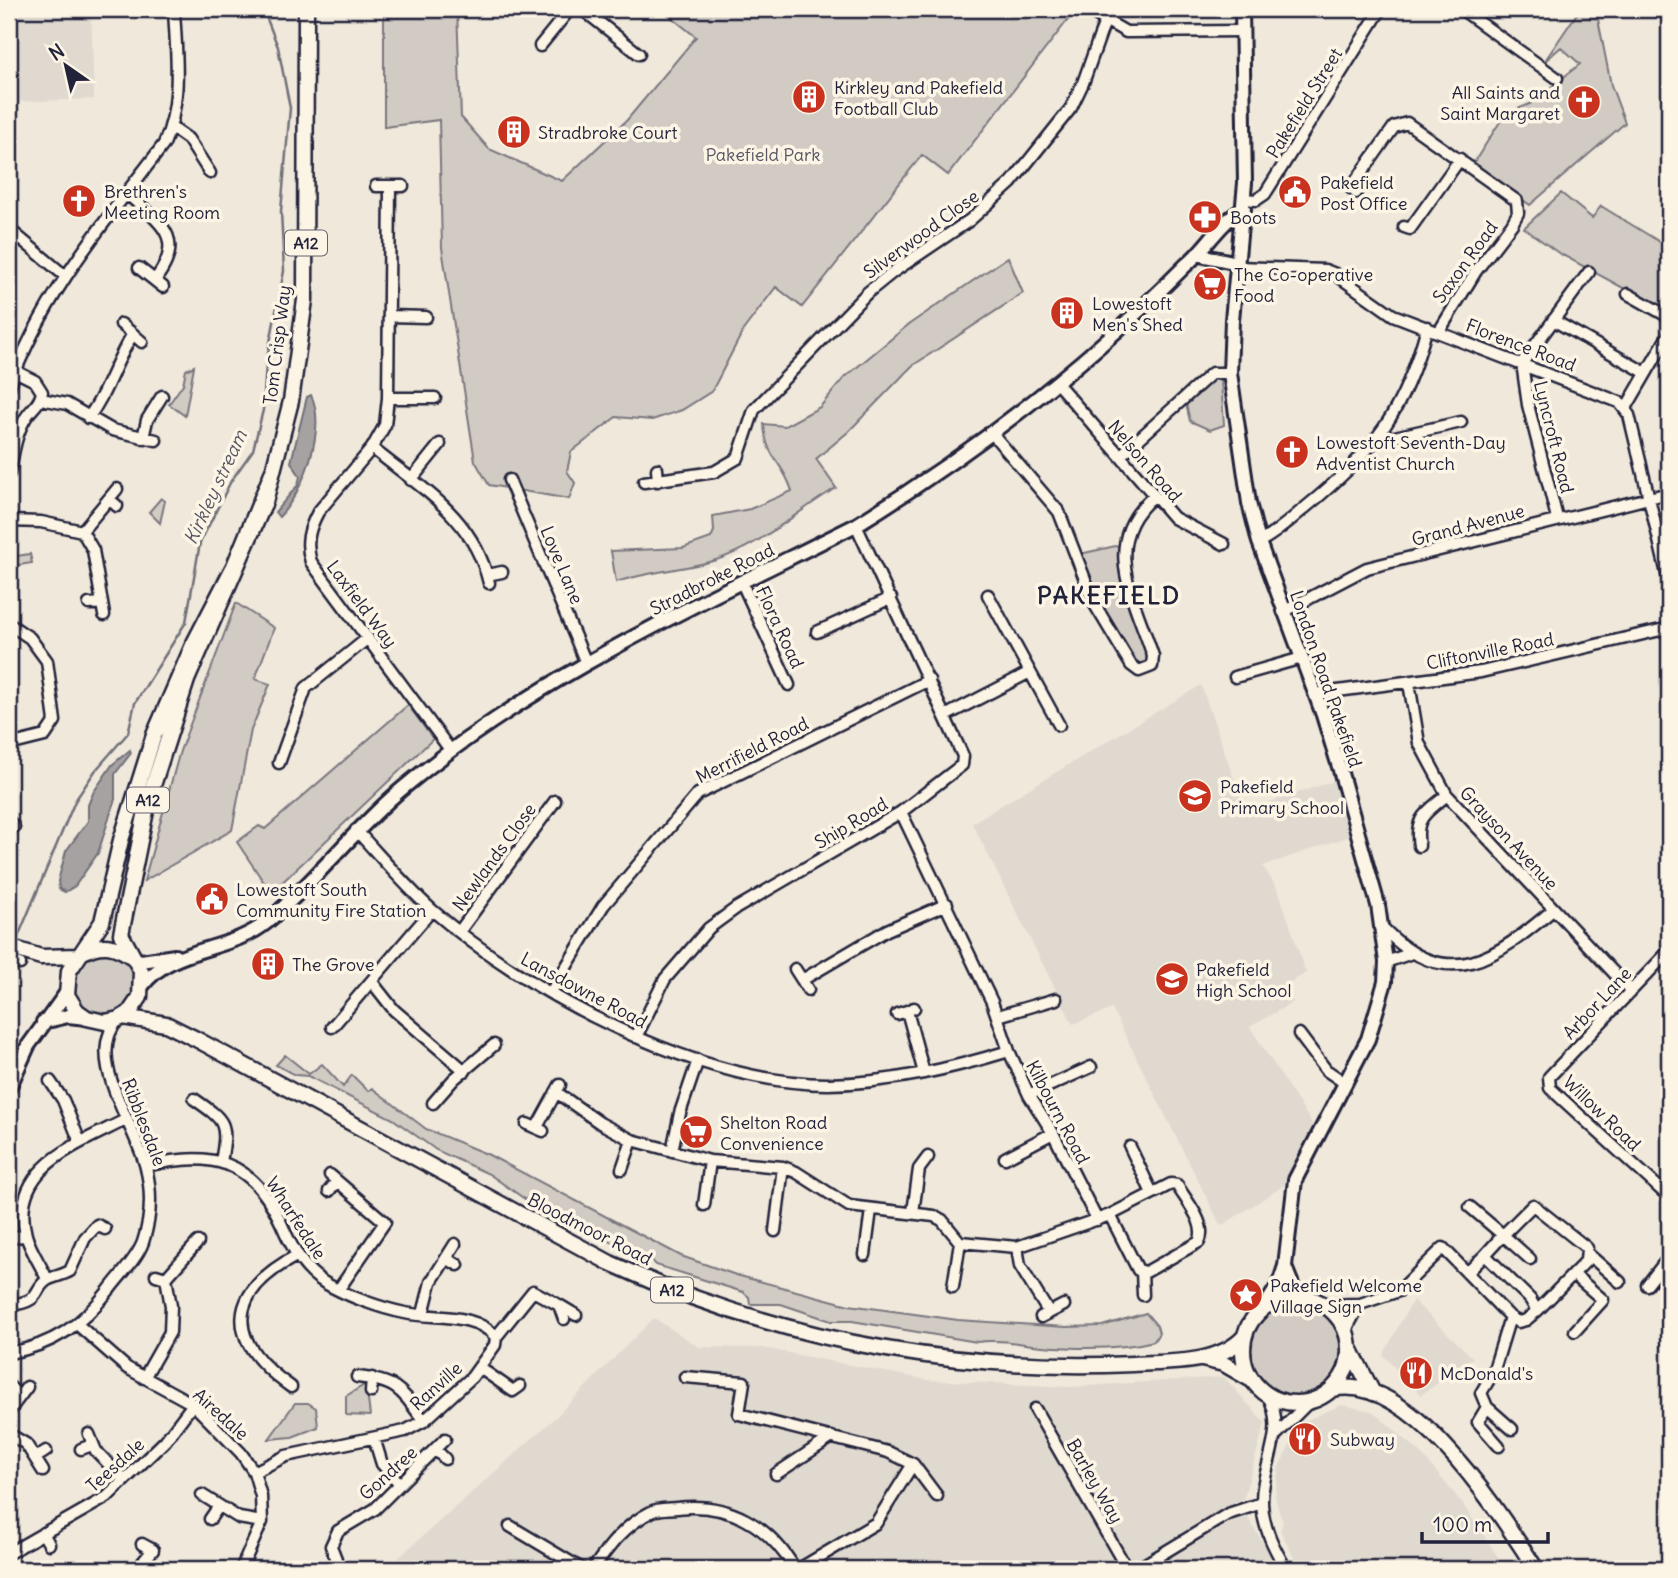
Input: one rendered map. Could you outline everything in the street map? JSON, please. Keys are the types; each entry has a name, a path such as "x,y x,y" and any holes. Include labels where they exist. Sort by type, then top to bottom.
{"highway":[{"name":"Tom Crisp Way","path":"272,473 291,401 305,300 306,9"},
{"name":"A12","path":"80,954 102,922 121,841 154,735 193,645 234,566 272,473"},
{"name":"A12","path":"132,957 121,934 160,757 187,680 254,531 272,473"},
{"path":"9,947 41,957 80,954 92,947 109,945 132,957 141,971 142,988 136,1005 121,1018 105,1022 89,1018 77,1011 58,971 41,957"},
{"path":"66,990 69,971 80,954"},
{"name":"A12","path":"142,988 145,1002 166,1024"},
{"name":"A12","path":"121,1018 166,1024"},
{"name":"Bloodmoor Road","path":"166,1024 576,1246 634,1274 727,1310 829,1339 909,1354 973,1361 1053,1365 1200,1359 1224,1364 1250,1379"},
{"path":"1266,1306 1297,1297 1324,1305 1337,1315 1373,1393"},
{"name":"A12","path":"1244,1337 1249,1325 1266,1306"},
{"path":"1244,1337 1243,1359 1250,1379"},
{"name":"Bloodmoor Road","path":"1200,1359 1235,1347 1244,1337"},
{"path":"1333,1389 1346,1369 1349,1345"},
{"name":"A12","path":"1250,1379 1268,1396"},
{"path":"1268,1396 1281,1402 1309,1402 1333,1389 1346,1386 1373,1393 1417,1420 1447,1447 1497,1511 1536,1569"}],"main road":[{"name":"London Road Pakefield","path":"1242,9 1244,204 1230,373 1249,503 1283,612 1315,694 1362,845 1383,928 1386,962 1385,982 1368,1039 1295,1180 1285,1266"},
{"name":"Stradbroke Road","path":"132,957 141,961 182,956 228,943 265,923 356,830 451,751 586,663 856,525 990,431 1107,341 1186,265 1200,255 1210,239 1244,204"},
{"path":"1200,255 1238,265"},
{"name":"Stradbroke Road","path":"142,988 158,968 182,956"},
{"path":"9,1088 21,1058 66,990"},
{"path":"43,1023 68,1016 89,1018"},
{"path":"1285,1266 1297,1297"},
{"path":"1266,1306 1279,1284 1285,1266"}],"street":[{"path":"9,388 22,354 64,275 164,144 171,127 178,91 174,9"},
{"path":"546,44 570,9"},
{"path":"582,9 626,51 639,54"},
{"path":"1086,9 1126,32 1242,31"},
{"name":"Pakefield Street","path":"1244,204 1265,194 1381,9"},
{"path":"1461,9 1556,78"},
{"name":"Silverwood Close","path":"643,482 714,472 738,458 754,410 867,293 892,272 970,220 1012,183 1070,108 1083,83 1105,21"},
{"path":"1350,189 1400,124 1412,124 1460,159 1409,230"},
{"path":"171,127 188,139 210,173"},
{"name":"Saxon Road","path":"1440,330 1446,317 1518,213 1517,201 1513,197 1460,159"},
{"path":"376,186 403,186"},
{"name":"Laxfield Way","path":"390,186 388,398 385,425 372,448 318,512 310,531 307,550 310,562 451,751"},
{"path":"126,193 160,222 172,252 159,284 139,268"},
{"path":"11,234 64,275"},
{"name":"Florence Road","path":"1238,265 1325,270 1335,274 1393,315 1440,330 1584,386 1626,408"},
{"path":"1522,363 1589,272"},
{"path":"1628,294 1669,317"},
{"path":"389,316 426,317"},
{"path":"1553,320 1646,373"},
{"path":"121,324 142,342"},
{"path":"1259,542 1330,488 1377,441 1416,369 1427,327"},
{"path":"88,418 101,401 114,364 133,334"},
{"path":"1669,334 1626,408 1669,582"},
{"path":"9,359 22,354"},
{"name":"Lyncroft Road","path":"1522,363 1528,404 1557,519"},
{"path":"9,474 18,435 26,416 41,399 42,392 38,384 15,371"},
{"path":"1120,456 1212,373 1230,373"},
{"name":"Nelson Road","path":"1056,382 1154,496 1187,527 1224,544"},
{"path":"143,438 147,421 162,397"},
{"path":"388,398 435,398"},
{"path":"41,399 67,404 112,430 156,440"},
{"path":"1377,441 1461,422"},
{"path":"990,431 1059,512 1095,605 1131,665 1139,671 1152,666 1153,656 1122,553 1132,519 1154,496"},
{"path":"411,480 440,444"},
{"path":"372,448 463,523 478,547 488,579 502,572"},
{"path":"657,469 658,481"},
{"name":"Love Lane","path":"509,480 586,663"},
{"path":"82,531 113,502 117,489"},
{"name":"Grand Avenue","path":"1283,612 1367,568 1669,493"},
{"path":"9,521 47,523 82,531 93,550 104,615"},
{"name":"Ship Road","path":"636,1037 666,979 709,928 735,909 901,811 962,765 963,756 856,525"},
{"name":"Flora Road","path":"742,583 789,685"},
{"path":"988,595 1059,725"},
{"path":"817,632 891,598"},
{"path":"89,604 102,603"},
{"path":"9,624 30,638 47,661 55,721 45,736 9,745"},
{"name":"Cliftonville Road","path":"1315,694 1481,672 1669,628"},
{"path":"279,763 306,688 368,638"},
{"path":"1235,677 1301,658"},
{"path":"945,716 1030,672"},
{"name":"Merrifield Road","path":"551,992 603,906 679,813 698,794 929,680"},
{"name":"Grayson Avenue","path":"1409,683 1419,743 1447,796 1630,990"},
{"path":"1419,846 1416,830 1420,818 1447,796"},
{"name":"Newlands Close","path":"459,932 555,801"},
{"name":"Kilbourn Road","path":"901,811 998,1016 1009,1051 1029,1095 1053,1133 1097,1220"},
{"name":"Lansdowne Road","path":"356,830 432,910 496,959 636,1037 698,1060 765,1077 825,1084 871,1082 924,1073 1009,1051"},
{"path":"802,980 887,930 947,904"},
{"path":"1383,928 1412,953 1438,962 1476,961 1496,955 1513,944 1554,909"},
{"path":"333,1021 372,982 432,910"},
{"name":"Arbor Lane","path":"1549,1077 1669,951"},
{"path":"1386,962 1412,953"},
{"path":"9,960 20,964"},
{"path":"795,969 808,990"},
{"path":"372,982 402,1018 465,1071"},
{"path":"998,1016 1056,999"},
{"path":"897,1014 911,1009 924,1073"},
{"path":"89,1018 107,1041 121,1018"},
{"path":"1299,1034 1326,1070 1345,1083"},
{"name":"Ribblesdale","path":"9,1353 34,1348 78,1325 95,1308 142,1243 150,1207 146,1167 111,1081 107,1041"},
{"path":"436,1102 489,1046"},
{"path":"672,1152 680,1113 698,1060"},
{"path":"1029,1095 1091,1067"},
{"name":"Willow Road","path":"1549,1077 1550,1088 1669,1197"},
{"path":"56,1082 80,1142"},
{"path":"536,1127 558,1088 600,1123 632,1140 710,1161 783,1167 796,1172 837,1201 871,1210 913,1212 942,1220 960,1242 1017,1247 1110,1215 1171,1184 1177,1185 1202,1227 1202,1235 1199,1242 1146,1272 1138,1270 1110,1215"},
{"path":"198,1106 224,1123 226,1133 221,1161"},
{"path":"47,1279 26,1236 24,1216 35,1177 47,1162 127,1119"},
{"path":"1005,1158 1053,1133"},
{"path":"620,1169 632,1140"},
{"path":"1130,1147 1152,1193"},
{"name":"Wharfedale","path":"146,1167 192,1157 221,1161 254,1181 267,1195 298,1255 309,1270 339,1289 405,1313 466,1321 489,1328 496,1337"},
{"path":"913,1212 919,1169 928,1157"},
{"path":"704,1205 710,1161"},
{"path":"774,1231 783,1167"},
{"path":"329,1191 334,1178 388,1218 339,1289"},
{"path":"1324,1305 1360,1304 1399,1291 1440,1248 1446,1249 1510,1317 1518,1322 1526,1321 1586,1261 1587,1248 1533,1205 1468,1272"},
{"path":"1470,1207 1530,1259"},
{"path":"865,1255 871,1210"},
{"path":"9,1305 22,1304 36,1297 47,1279 70,1271 85,1238 98,1225"},
{"path":"9,1237 26,1236"},
{"path":"144,1378 170,1332 171,1306 161,1276 198,1242"},
{"path":"953,1287 960,1242"},
{"path":"423,1314 431,1282 455,1244"},
{"path":"1017,1247 1020,1266 1045,1315 1064,1305"},
{"path":"1588,1254 1620,1282"},
{"path":"290,1387 254,1355 246,1341 242,1317 259,1281 271,1269 298,1255"},
{"path":"1485,1255 1530,1299 1537,1311"},
{"path":"1647,1285 1669,1257"},
{"path":"446,1258 458,1265"},
{"path":"1142,1271 1143,1295"},
{"path":"1573,1274 1603,1300 1575,1331"},
{"name":"Ranville","path":"254,1472 286,1455 405,1432 424,1422 480,1368 495,1345 496,1337 533,1291 576,1315"},
{"path":"1346,1330 1360,1304"},
{"path":"559,1306 564,1319"},
{"path":"1510,1317 1493,1373 1480,1393 1487,1408 1512,1429"},
{"name":"Airedale","path":"78,1325 127,1368 193,1404 241,1453 254,1472 261,1496 262,1522 241,1569"},
{"path":"480,1368 515,1392"},
{"path":"357,1377 389,1381 403,1390 424,1422"},
{"path":"685,1377 744,1382 739,1414 888,1452 913,1464 937,1496"},
{"path":"371,1392 372,1378"},
{"path":"9,1386 18,1395"},
{"path":"9,1411 18,1395 27,1387"},
{"path":"1268,1396 1276,1415 1277,1434 1264,1481 1262,1503 1267,1532 1286,1569"},
{"path":"1277,1434 1309,1402"},
{"name":"Teesdale","path":"9,1553 107,1497 165,1441 193,1404"},
{"path":"1487,1408 1478,1422 1499,1446"},
{"name":"Barley Way","path":"1035,1409 1128,1569"},
{"path":"9,1434 26,1444 43,1471"},
{"path":"89,1434 92,1445 124,1480"},
{"path":"776,1474 832,1437"},
{"path":"374,1438 382,1464 400,1484"},
{"name":"Gondree","path":"335,1559 328,1545 338,1531 374,1509 445,1439"},
{"path":"81,1449 92,1445"},
{"name":"Gondree","path":"436,1450 445,1459"},
{"path":"35,1458 46,1451"},
{"path":"593,1569 615,1538 652,1511 695,1506 721,1510 756,1524 782,1547 797,1569 876,1523 913,1464"},
{"path":"202,1495 239,1518 262,1522"},
{"path":"1137,1569 1228,1514 1262,1503"},
{"path":"210,1519 219,1506"},
{"path":"510,1526 582,1569"},
{"path":"43,1533 49,1544"},
{"path":"137,1569 156,1550 142,1544"}],"shaded area":[{"path":"9,9 91,9 94,99 11,102"},
{"path":"311,395 316,425 310,460 296,493 279,517 275,512 298,485 300,476 291,462 307,397"},
{"name":"Pakefield High School","path":"1201,685 1245,810 1334,781 1350,836 1263,866 1279,892 1306,973 1284,986 1293,1002 1250,1027 1314,1127 1283,1186 1221,1226 1112,1009 1073,1024 972,823"},
{"path":"130,750 131,753 115,774 115,799 98,853 75,886 65,892 59,889 58,881 66,851 88,821 88,805 93,793 112,765"},
{"path":"1413,1300 1473,1358 1421,1395 1383,1355"},
{"path":"654,1318 699,1347 763,1348 927,1380 1071,1387 1224,1377 1265,1423 1241,1507 1279,1569 401,1569 396,1560 554,1419"},
{"path":"1341,1405 1372,1411 1418,1450 1462,1503 1506,1569 1300,1569 1280,1530 1283,1523 1275,1497 1279,1466 1303,1422"}],"green space":[{"name":"Pakefield Park","path":"384,9 457,9 461,117 489,149 562,181 627,120 696,37 661,9 1070,9 1074,12 948,175 922,155 802,307 776,287 744,329 712,391 682,410 652,420 616,417 571,452 567,471 575,483 569,499 489,485 475,461 442,248 439,120 384,127"},
{"path":"1580,9 1596,9 1611,85 1625,123 1530,205 1473,164 1505,114 1530,104 1580,64 1561,47 1544,62"},
{"path":"1561,193 1592,218 1601,206 1668,247 1669,313 1557,252 1524,228"},
{"path":"1008,257 1023,293 912,366 848,432 816,459 836,488 763,538 732,554 704,563 616,582 611,551 683,548 711,538 714,531 713,516 750,509 792,491 784,472 771,453 764,424 785,426 820,407 844,378 908,325"},
{"path":"194,366 185,416 169,404 183,384 186,370"},
{"path":"1214,379 1221,381 1224,425 1210,430 1190,421 1186,404"},
{"path":"161,498 165,501 160,523 149,512"},
{"path":"1120,545 1120,565 1149,654 1145,667 1135,666 1095,599 1080,554"},
{"path":"30,554 32,563 12,566 10,557"},
{"path":"236,603 274,628 255,679 270,684 251,730 232,830 144,881 180,751"},
{"path":"408,705 433,739 271,893 237,842 259,826 265,829"},
{"path":"105,952 123,958 131,966 137,984 131,1002 123,1010 105,1016 87,1010 79,1002 73,984 79,966 87,958"},
{"path":"285,1055 309,1074 322,1064 343,1087 352,1075 368,1091 372,1088 426,1129 489,1155 681,1256 736,1275 849,1305 958,1320 1066,1327 1102,1326 1146,1313 1157,1326 1159,1333 1154,1341 1099,1348 1002,1341 977,1342 852,1321 831,1321 781,1304 750,1304 749,1297 743,1292 656,1265 647,1255 637,1257 594,1232 532,1204 489,1174 436,1150 393,1119 308,1076 295,1075 276,1065"},
{"path":"1296,1303 1314,1306 1329,1317 1340,1332 1343,1350 1340,1368 1329,1383 1314,1394 1296,1397 1278,1394 1263,1383 1252,1368 1249,1350 1252,1332 1263,1317 1278,1306"},
{"path":"366,1384 370,1416 346,1415 346,1396"},
{"path":"295,1403 308,1403 316,1408 318,1427 292,1437 269,1439"}],"waterway":[{"name":"Kirkley stream","path":"18,937 75,801 95,771 128,733 135,703 186,622 200,543 231,481 253,450 263,410 266,363 284,271 281,211 290,108 278,47 263,9"}],"place":[{"name":"Kirkley and Pakefield Football Club","path":"809,97"},
{"name":"All Saints and Saint Margaret","path":"1584,102"},
{"name":"Stradbroke Court","path":"514,132"},
{"name":"Pakefield Post Office","path":"1295,192"},
{"name":"Brethren's Meeting Room","path":"79,201"},
{"name":"Boots","path":"1205,217"},
{"name":"The Co-operative Food","path":"1210,284"},
{"name":"Lowestoft Men's Shed","path":"1067,313"},
{"name":"Lowestoft Seventh-Day Adventist Church","path":"1292,452"},
{"name":"Pakefield Primary School","path":"1195,796"},
{"name":"Lowestoft South Community Fire Station","path":"212,899"},
{"name":"The Grove","path":"268,964"},
{"name":"Pakefield High School","path":"1172,979"},
{"name":"Shelton Road Convenience","path":"696,1132"},
{"name":"Pakefield Welcome Village Sign","path":"1246,1295"},
{"name":"McDonald's","path":"1416,1373"},
{"name":"Subway","path":"1305,1439"}],"district":[{"name":"PAKEFIELD","path":"1109,595"}]}
